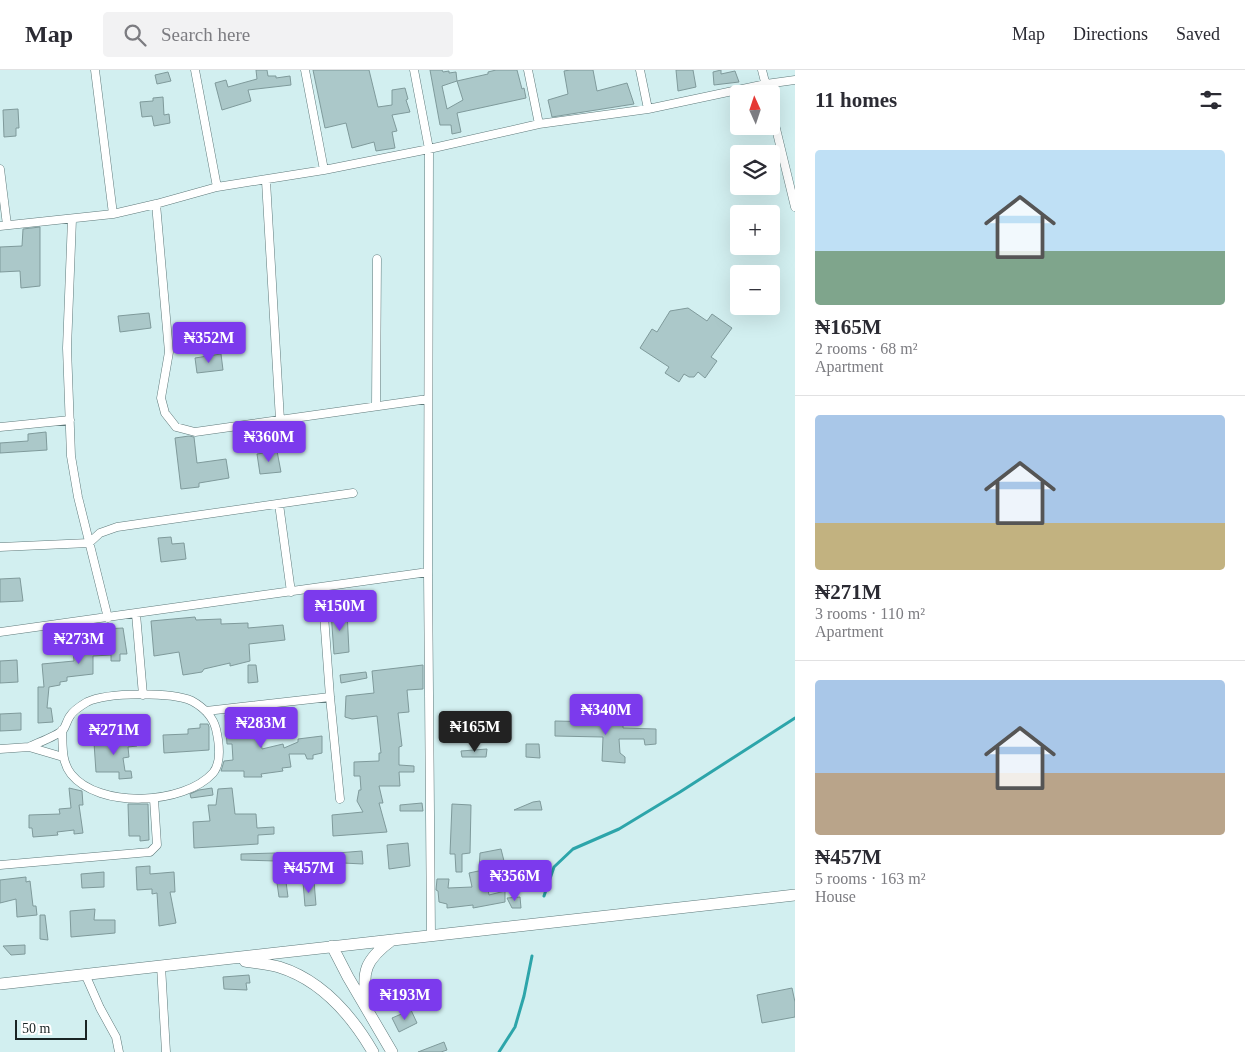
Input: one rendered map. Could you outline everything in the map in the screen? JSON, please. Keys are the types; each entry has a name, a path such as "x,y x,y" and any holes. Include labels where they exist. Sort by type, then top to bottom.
{"main road":[{"path":"0,984 233,959 392,939 795,896"},
{"path":"371,1016 365,990 364,975 371,957 392,939"},
{"path":"332,946 392,1052"},
{"path":"233,959 280,968 312,983 354,1022 372,1052"}],"street":[{"path":"95,70 113,214"},
{"path":"195,70 216,187"},
{"path":"305,70 324,170"},
{"path":"414,70 429,149 428,572 431,936"},
{"path":"528,70 538,124"},
{"path":"640,70 648,109"},
{"path":"762,70 766,84"},
{"path":"0,169 4,225 72,219 113,214 216,187 266,181 324,170 429,149 538,124 648,109 766,84 795,80"},
{"path":"778,135 795,207"},
{"path":"266,181 280,420"},
{"path":"156,204 169,352 161,398 166,413 176,427 195,432 428,399"},
{"path":"72,219 68,348 71,456 78,497 108,618"},
{"path":"376,406 377,259"},
{"path":"0,427 70,420"},
{"path":"0,548 89,543 100,533 117,527 353,492"},
{"path":"279,504 291,592"},
{"path":"0,632 428,572"},
{"path":"322,588 340,799"},
{"path":"136,614 143,695"},
{"path":"156,694 191,701 206,711 215,725 219,754 214,771 204,781 188,788 154,799 120,798 101,794 88,788 70,772 63,758 62,730 71,714 88,702 117,695 156,694"},
{"path":"206,711 330,697"},
{"path":"29,747 62,730"},
{"path":"0,749 29,747 63,758"},
{"path":"0,865 150,852 158,844 154,799"},
{"path":"162,966 166,1052"},
{"path":"85,974 100,1008 116,1037 119,1052"}],"building":[{"path":"256,70 267,70 268,76 276,76 276,78 290,76 291,85 248,90 251,101 222,110 215,83 226,80 228,87 257,79"},
{"path":"313,70 369,70 378,107 392,105 392,90 405,88 410,112 392,115 397,131 392,132 395,148 376,151 374,142 352,148 346,123 325,128"},
{"path":"430,70 449,71 449,73 456,72 457,81 488,74 488,72 496,70 517,70 526,98 457,113 461,132 452,134 451,125 440,125","holes":["457,81 463,100 447,109 442,86"]},
{"path":"593,70 597,91 627,83 634,104 552,117 548,100 568,94 564,71"},
{"path":"676,70 693,70 696,87 678,91"},
{"path":"721,70 721,74 735,71 739,82 714,85 713,72"},
{"path":"168,72 171,81 157,84 155,75"},
{"path":"163,97 164,115 169,114 170,123 154,126 152,116 142,117 140,102 153,101 153,98"},
{"path":"18,109 19,128 16,128 16,136 4,137 3,110"},
{"path":"40,227 40,286 21,288 20,271 0,272 0,247 22,246 23,229"},
{"path":"688,308 707,321 712,314 732,328 711,357 717,361 705,378 698,372 694,377 684,374 679,382 665,373 669,367 640,348 652,329 657,332 670,311"},
{"path":"149,313 151,328 120,332 118,316"},
{"path":"221,354 223,370 197,373 195,358"},
{"path":"46,432 47,450 0,453 0,443 28,441 28,434"},
{"path":"194,437 197,463 226,459 229,478 199,483 199,487 181,489 175,438"},
{"path":"277,451 281,472 260,474 257,454"},
{"path":"171,537 172,544 184,543 186,559 161,562 158,538"},
{"path":"20,578 23,601 0,602 0,579"},
{"path":"347,611 349,652 334,654 331,612"},
{"path":"195,617 196,620 221,619 221,624 248,623 248,628 283,625 285,640 249,644 250,661 230,666 230,663 204,669 202,672 183,675 179,652 154,656 151,621"},
{"path":"123,628 127,654 120,654 120,661 111,661 111,655 93,656 93,674 67,677 67,681 60,682 60,685 49,687 47,708 51,708 53,722 38,723 38,687 44,687 42,664 74,661 72,641 104,639 103,629"},
{"path":"17,660 18,682 0,683 0,661"},
{"path":"248,665 256,665 258,682 248,683"},
{"path":"423,665 423,689 407,690 409,712 398,713 402,746 399,747 399,765 414,766 414,772 399,772 400,786 379,786 383,803 379,803 387,832 333,836 332,815 363,812 357,801 359,790 361,790 360,776 354,776 354,762 379,761 379,753 381,753 377,716 352,719 345,717 346,696 374,693 372,671"},
{"path":"366,672 367,678 341,683 340,675"},
{"path":"21,713 21,730 0,731 0,714"},
{"path":"250,714 250,721 259,721 262,749 283,744 284,748 298,742 298,739 322,736 322,753 313,755 313,759 307,759 305,754 289,754 291,767 282,768 283,771 261,774 262,777 244,777 244,771 221,771 224,761 233,760 232,744 227,744 225,715"},
{"path":"555,721 601,722 601,724 623,725 623,728 656,729 656,744 645,745 644,739 619,739 620,753 625,757 625,763 602,761 603,737 555,736"},
{"path":"200,724 208,724 209,750 164,753 163,735 188,734 188,729 200,728"},
{"path":"136,737 137,746 128,747 129,757 123,758 125,771 131,771 132,778 119,779 119,772 96,772 94,743 117,742 116,738"},
{"path":"526,744 539,744 540,758 526,757"},
{"path":"487,749 486,757 462,757 461,751"},
{"path":"69,788 82,791 83,805 79,805 83,833 74,834 74,830 57,832 58,835 33,837 32,828 29,828 29,815 60,814 59,809 71,808"},
{"path":"212,788 213,795 191,798 190,794"},
{"path":"232,788 235,814 256,814 257,828 274,827 274,834 258,835 258,844 194,848 193,822 210,821 208,805 216,805 218,789"},
{"path":"540,801 542,810 514,810 533,802"},
{"path":"422,803 423,811 400,811 400,805"},
{"path":"128,804 148,804 149,840 140,841 140,836 129,836"},
{"path":"452,804 471,805 470,853 462,854 462,872 456,872 455,854 450,854"},
{"path":"408,843 410,866 389,869 387,845"},
{"path":"501,849 504,861 501,861 501,871 484,870 489,895 505,891 505,902 473,908 473,905 447,908 447,904 439,902 438,891 436,890 437,879 449,879 448,888 472,887 469,873 483,870 479,870 480,853"},
{"path":"362,851 363,864 343,863 343,866 325,869 326,874 310,876 309,856 337,855 337,853"},
{"path":"275,853 276,861 241,860 241,854"},
{"path":"150,866 150,874 174,872 175,892 170,892 176,923 159,926 157,893 152,894 152,889 137,890 136,867"},
{"path":"104,872 104,887 82,888 81,874"},
{"path":"26,877 26,882 30,881 33,906 36,906 37,915 17,917 16,899 0,903 0,880"},
{"path":"314,881 316,905 305,906 303,882"},
{"path":"286,882 288,897 279,897 277,883"},
{"path":"520,897 521,908 512,908 507,898"},
{"path":"95,909 94,920 115,920 115,933 71,937 70,911"},
{"path":"40,915 45,915 48,940 40,939"},
{"path":"25,945 25,954 11,955 3,946"},
{"path":"249,975 250,983 246,983 247,990 224,989 223,977"},
{"path":"792,988 795,1002 795,1017 762,1023 757,995"},
{"path":"411,1010 417,1023 399,1032 392,1018"},
{"path":"444,1042 447,1050 441,1052 418,1052"}],"waterway":[{"path":"544,896 554,867 573,849 619,829 795,718"},
{"path":"499,1052 515,1027 524,996 532,956"}]}
